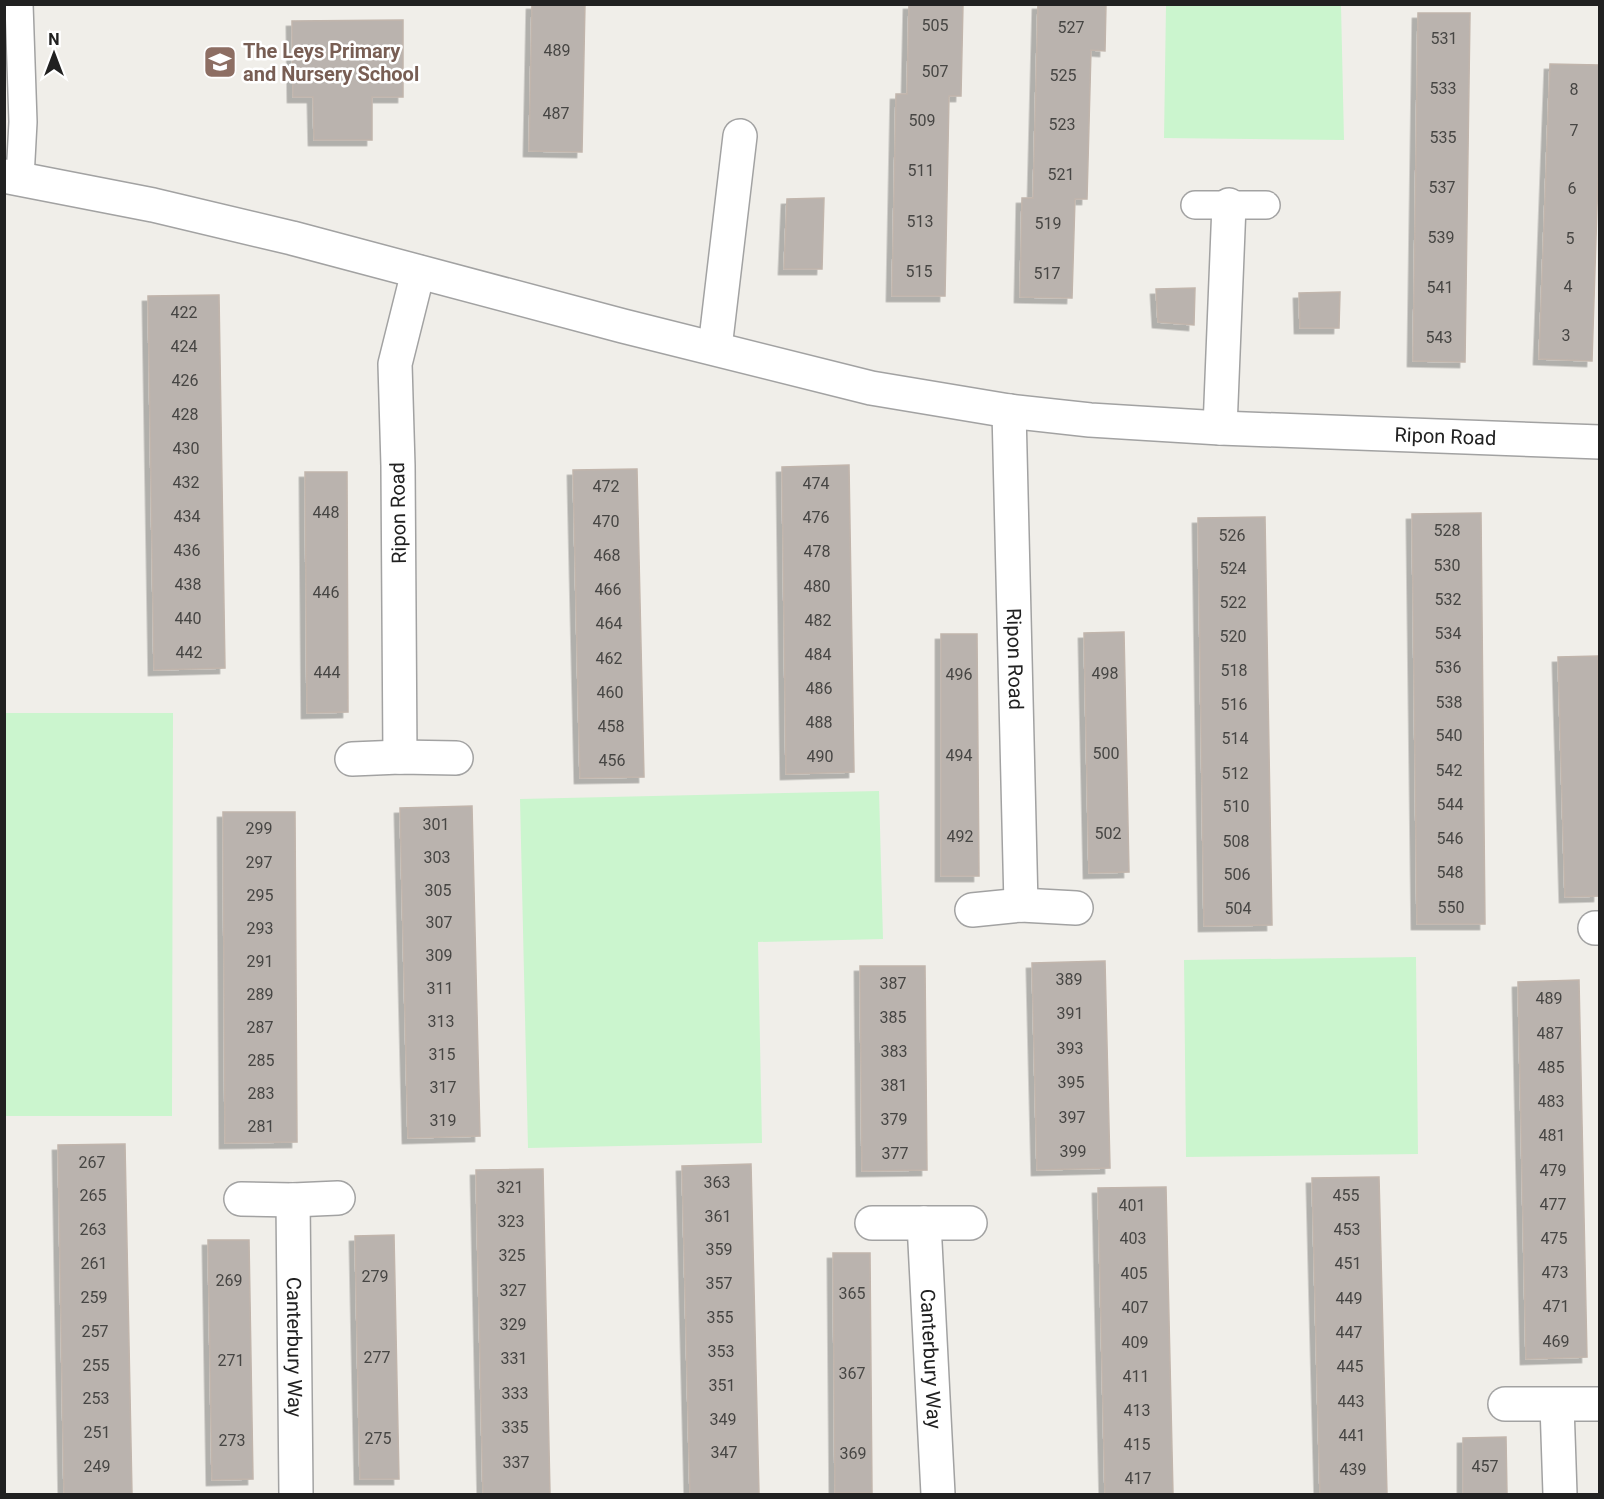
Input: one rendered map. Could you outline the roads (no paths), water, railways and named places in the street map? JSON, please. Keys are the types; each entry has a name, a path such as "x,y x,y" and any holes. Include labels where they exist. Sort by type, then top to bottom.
{"street":[{"path":"715,348 740,136"},
{"name":"Ripon Road","path":"12,177 153,205 292,238 623,326 870,388 1009,411 1090,420 1221,428 1599,442"},
{"path":"1221,428 1228,205"},
{"name":"Ripon Road","path":"400,757 395,364 418,272"},
{"name":"Ripon Road","path":"1009,411 1021,905"},
{"path":"352,759 456,758"},
{"path":"972,910 1021,905 1076,908"},
{"path":"241,1199 339,1198"},
{"name":"Canterbury Way","path":"293,1200 296,1494"},
{"path":"872,1223 970,1223"},
{"name":"Canterbury Way","path":"924,1223 938,1494"},
{"path":"1505,1404 1599,1404"},
{"path":"1557,1405 1560,1494"}],"lane":[{"path":"12,177 23,122 19,4"},
{"path":"1195,205 1266,205"}],"place":[{"name":"The Leys Primary and Nursery School","path":"220,62"}]}
